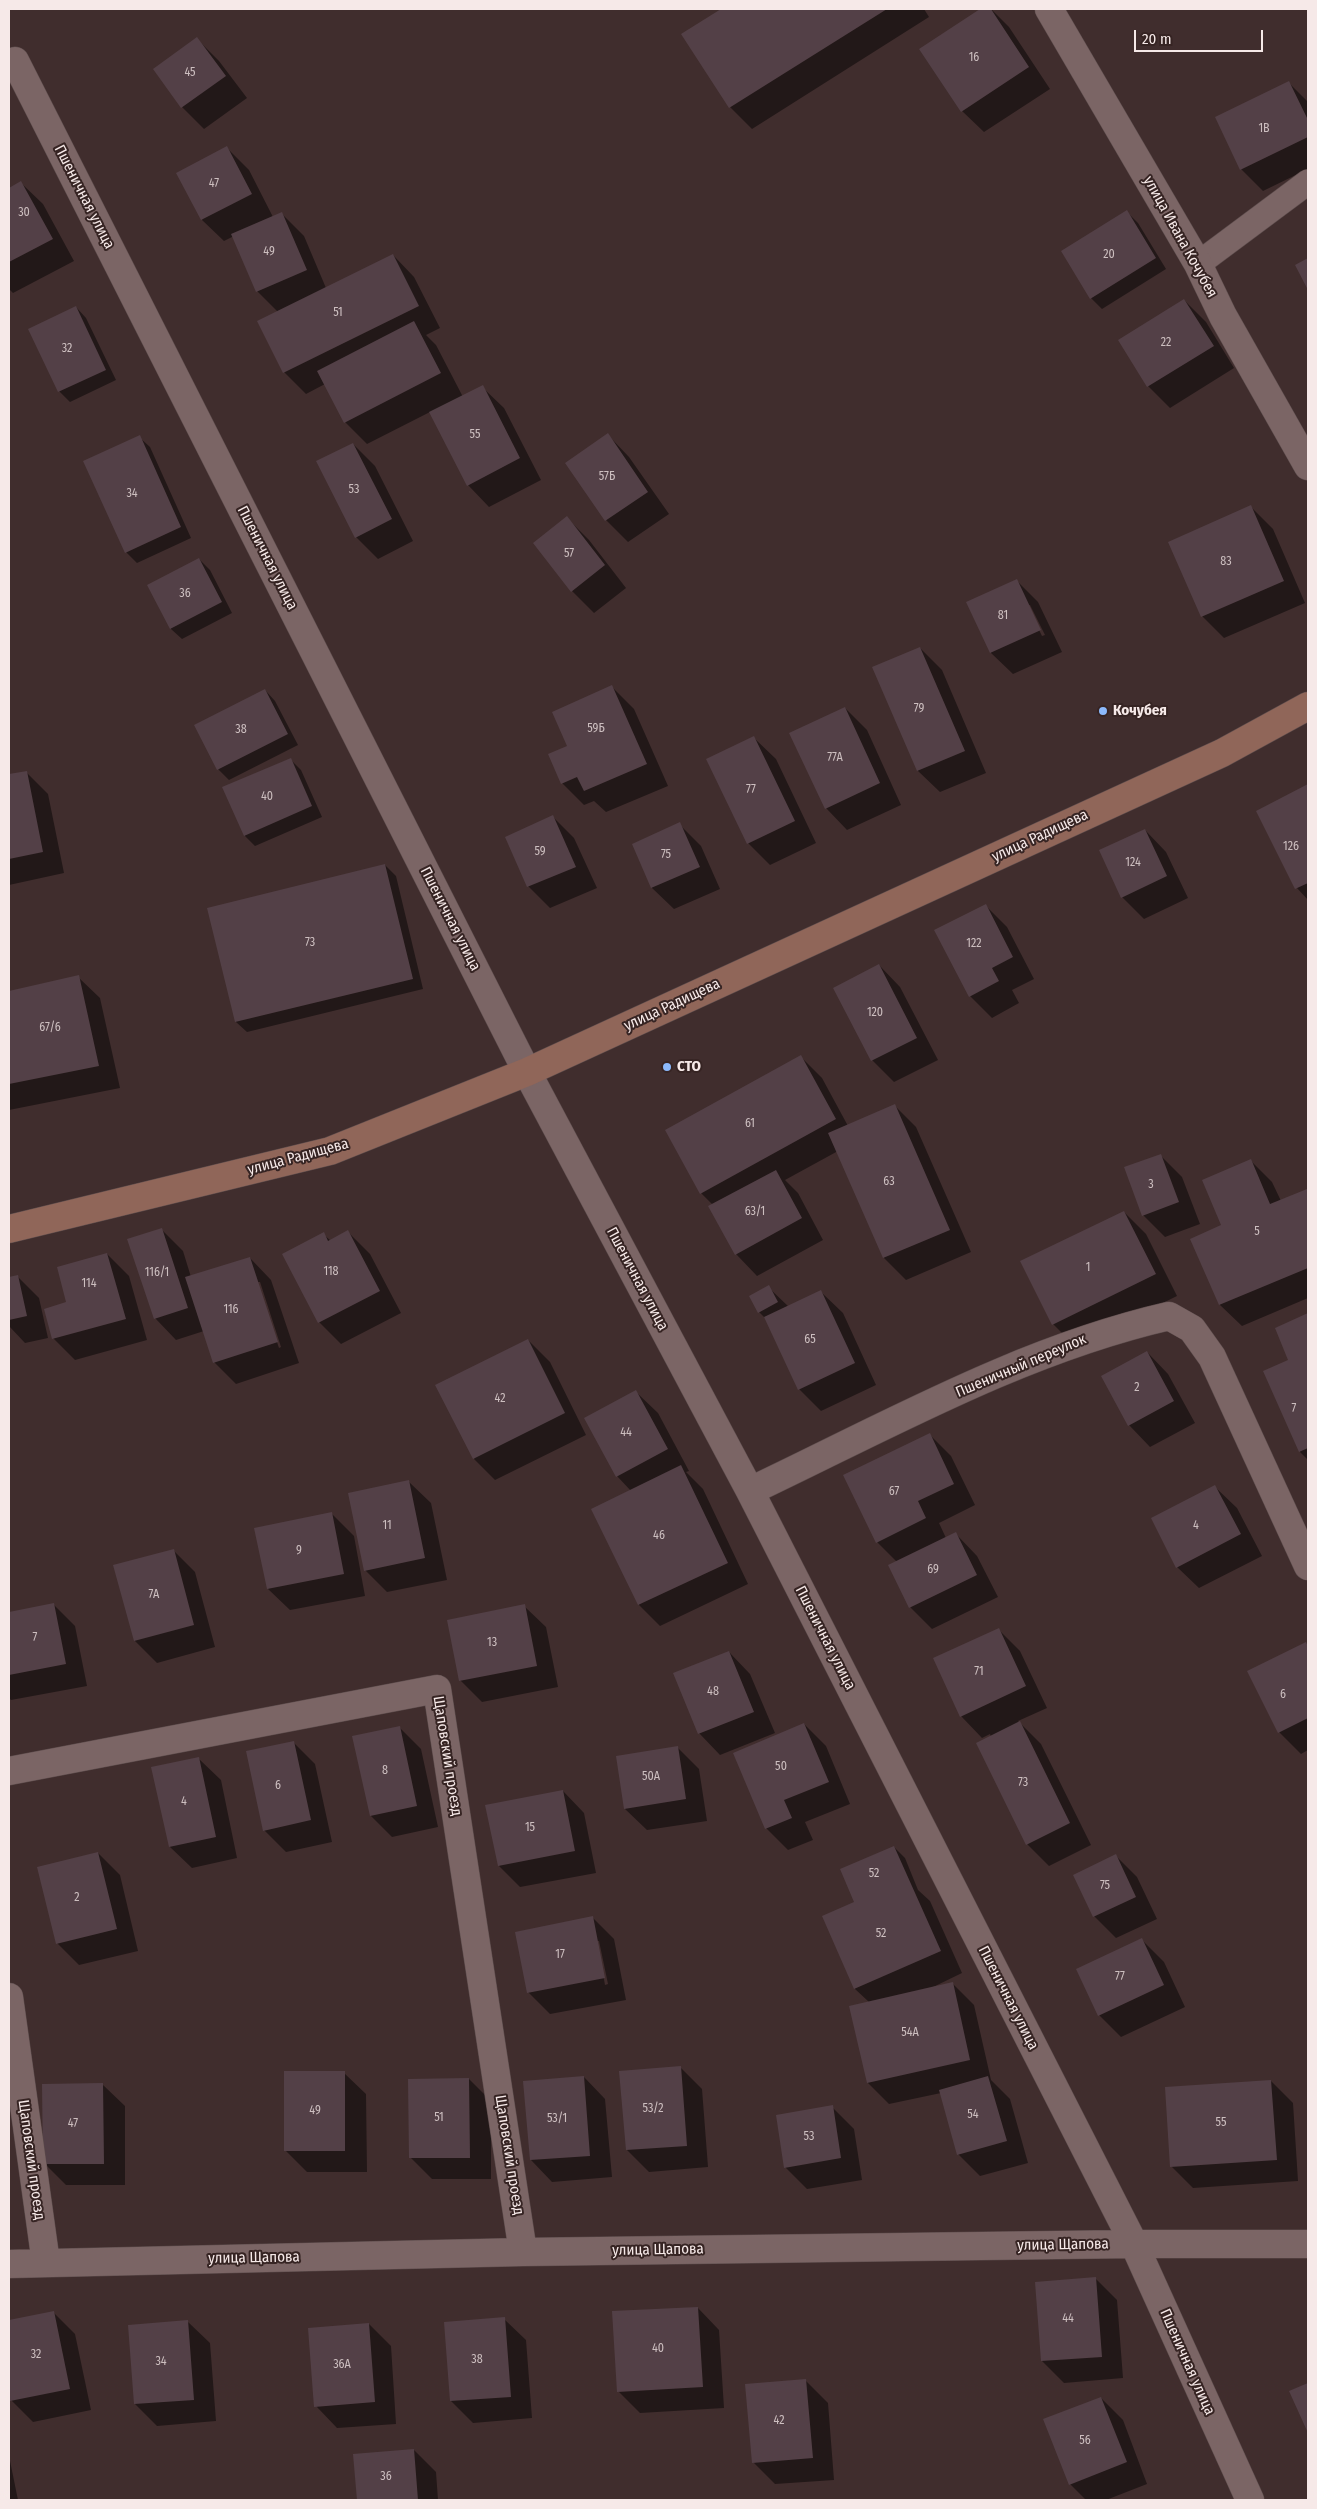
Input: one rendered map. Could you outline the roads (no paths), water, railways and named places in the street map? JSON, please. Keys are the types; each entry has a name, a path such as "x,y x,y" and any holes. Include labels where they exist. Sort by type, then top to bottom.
{"main road":[{"name":"улица Радищева","path":"9,1229 330,1151 527,1072 1222,753 1308,706"}],"street":[{"name":"улица Ивана Кочубея","path":"1049,9 1198,264 1224,316 1308,466"},
{"name":"Пшеничная улица","path":"16,61 527,1072 750,1491 1134,2244 1250,2500"},
{"name":"Пшеничный переулок","path":"750,1491 1000,1372 1065,1345 1128,1325 1169,1316 1192,1328 1212,1357 1308,1566"},
{"name":"Щаповский проезд","path":"9,1771 437,1689 523,2252"},
{"name":"Щаповский проезд","path":"9,1997 46,2264"},
{"name":"улица Щапова","path":"9,2264 523,2252 1134,2244 1308,2244"}],"lane":[{"path":"1198,264 1308,182"}],"place":[{"name":"Кочубея","path":"1103,711"},
{"name":"СТО","path":"667,1067"}]}
